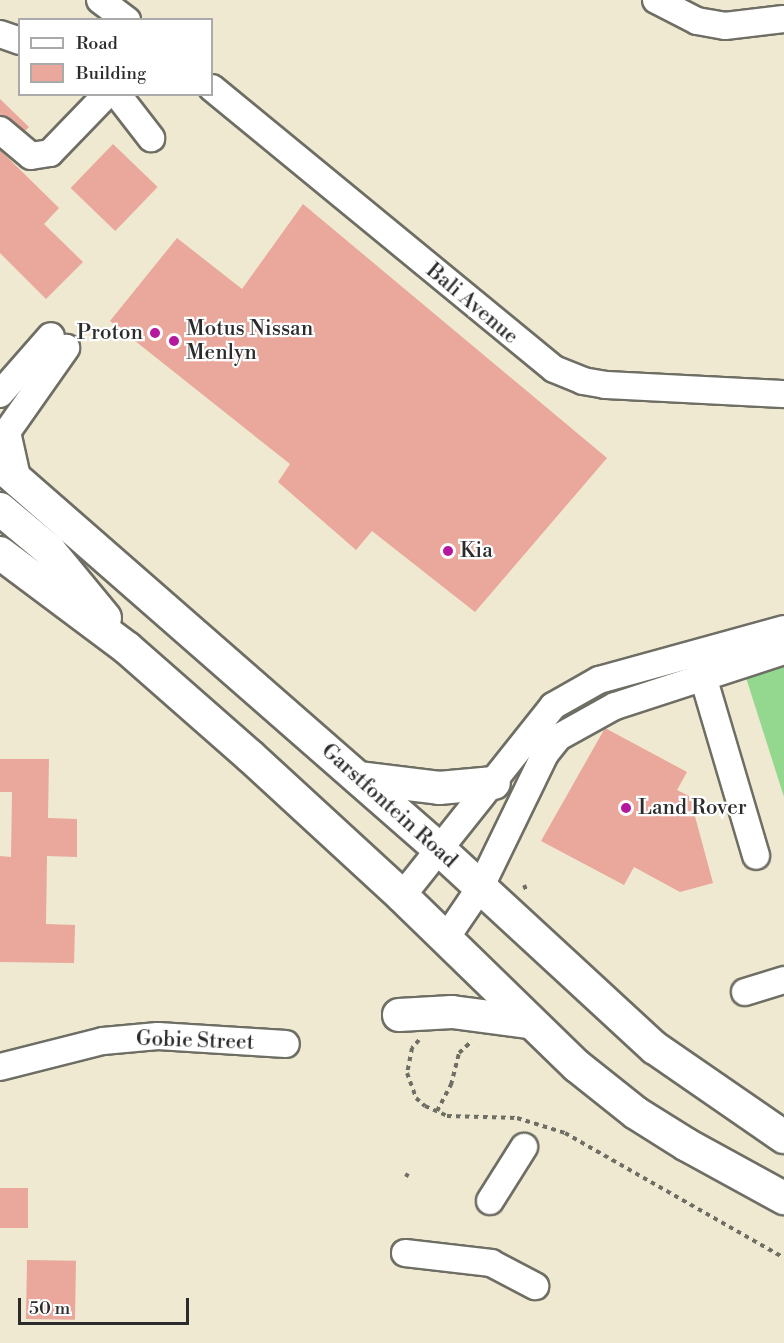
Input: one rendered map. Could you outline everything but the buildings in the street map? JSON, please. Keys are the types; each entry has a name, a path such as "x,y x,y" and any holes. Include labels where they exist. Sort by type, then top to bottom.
{"main road":[{"name":"Garstfontein Road","path":"8,471 438,848 656,1048 784,1137"},
{"path":"0,509 64,566 127,648"},
{"path":"0,552 127,648 402,896 529,1022 636,1113 687,1145 784,1198"},
{"path":"357,777 439,788 494,783"},
{"path":"399,1015 452,1012 529,1022"}],"street":[{"path":"100,0 124,18"},
{"path":"656,0 697,21 717,25 784,19"},
{"path":"0,34 18,40"},
{"name":"Bali Avenue","path":"213,89 554,369 583,381 605,385 784,395"},
{"path":"0,130 31,156 50,153 105,96"},
{"path":"119,96 151,138"},
{"path":"0,394 59,342 7,432 8,471"},
{"path":"446,938 480,888 545,754 559,737 593,715 784,629"},
{"path":"402,896 553,706 573,693 599,680 784,651"},
{"path":"700,665 756,856"},
{"path":"745,992 784,980"},
{"name":"Gobie Street","path":"0,1067 103,1041 158,1036 285,1044"},
{"path":"490,1201 524,1147"},
{"path":"405,1253 492,1263 535,1286"}],"path":[{"path":"422,1037 412,1048 406,1073 416,1098 437,1111 447,1116 517,1118 565,1133 784,1258"},
{"path":"437,1111 451,1086 459,1053 476,1037"}],"green space":[{"path":"784,656 784,797 742,665"}],"place":[{"name":"Proton","path":"155,333"},
{"name":"Motus Nissan Menlyn","path":"174,341"},
{"name":"Kia","path":"448,551"},
{"name":"Land Rover","path":"626,808"}]}
